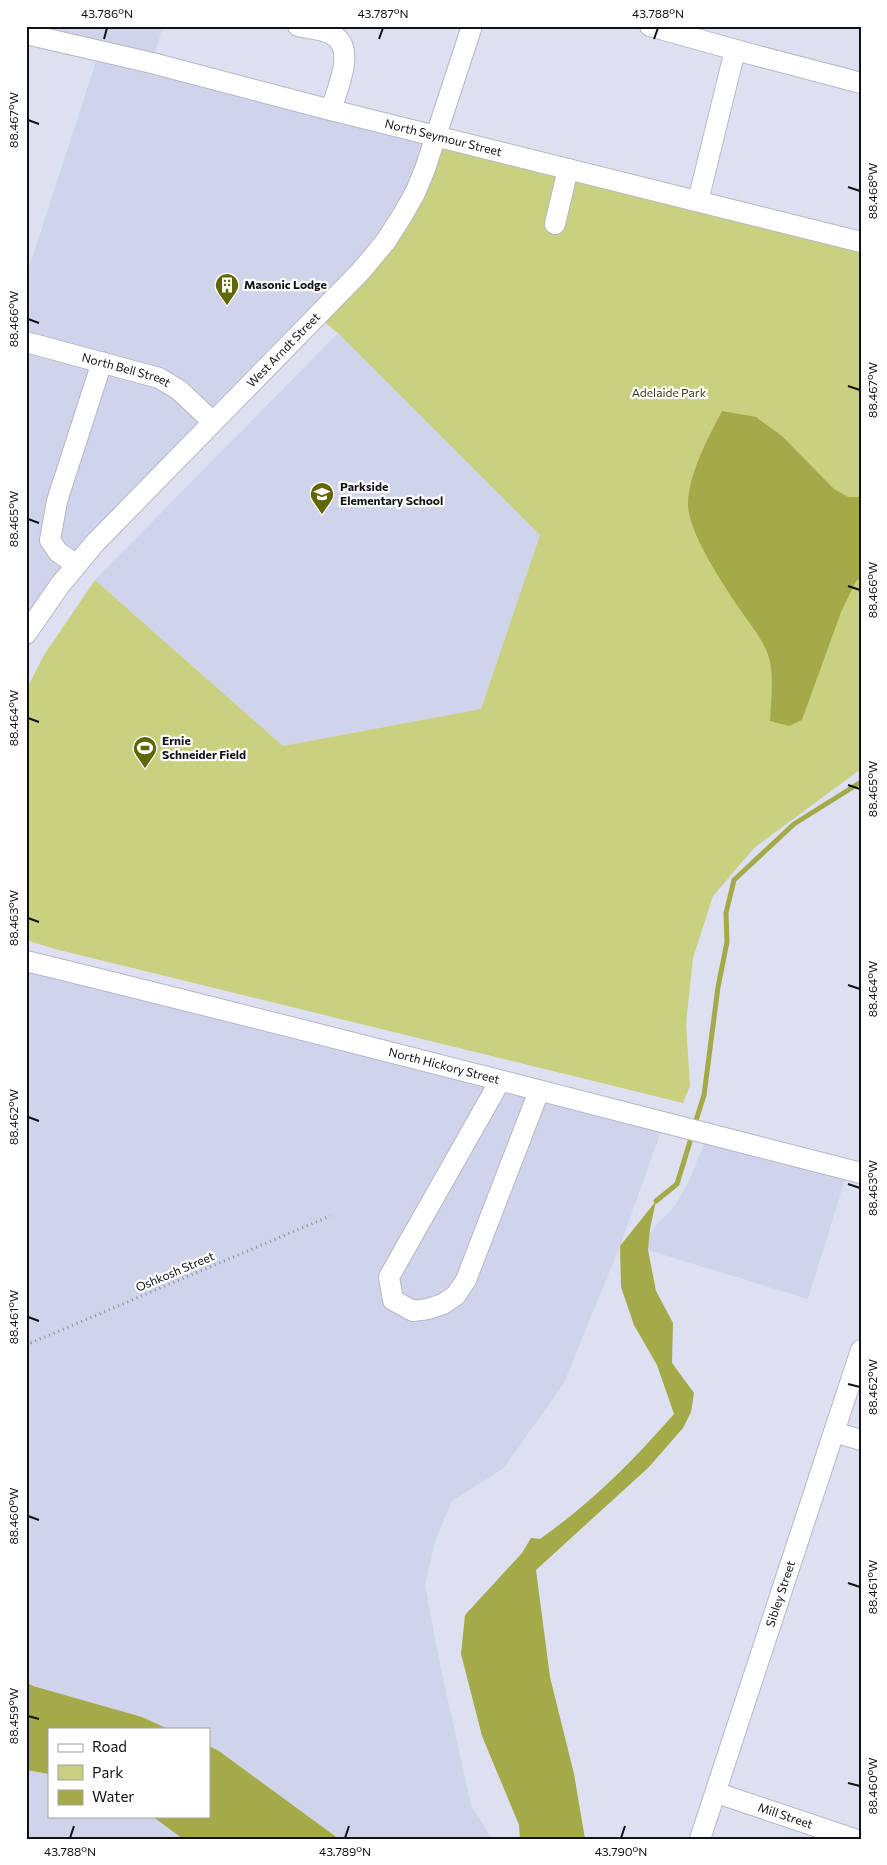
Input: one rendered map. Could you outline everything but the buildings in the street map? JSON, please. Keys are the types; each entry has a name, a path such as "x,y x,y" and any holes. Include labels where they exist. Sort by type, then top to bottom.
{"street":[{"path":"298,26 331,34 339,40 344,48 345,59 331,110"},
{"name":"West Arndt Street","path":"26,634 56,590 105,533 361,271 386,241 415,193 472,26"},
{"path":"650,26 694,32 735,50 861,82"},
{"name":"North Seymour Street","path":"26,34 152,63 331,110 861,242"},
{"path":"698,201 735,50"},
{"path":"555,224 568,169"},
{"name":"North Bell Street","path":"26,342 151,375 170,383 213,422"},
{"path":"77,565 58,552 50,540 57,501 102,362"},
{"name":"North Hickory Street","path":"26,961 254,1016 672,1126 861,1173"},
{"path":"500,1081 389,1277 393,1300 413,1310 428,1309 443,1304 456,1296 466,1280 539,1091"},
{"name":"Sibley Street","path":"700,1839 861,1350"},
{"path":"834,1432 861,1440"},
{"name":"Mill Street","path":"716,1793 854,1839"}],"path":[{"name":"Oshkosh Street","path":"26,1344 330,1216"}],"shaded area":[{"path":"26,26 163,26 152,63 436,136 402,216 173,464 26,634 26,277 99,52"},
{"path":"338,333 540,535 481,709 283,746 95,580"},
{"path":"26,961 664,1123 620,1246 564,1383 504,1468 452,1501 436,1538 425,1585 471,1805 492,1839 339,1839 219,1751 210,1746 210,1728 166,1728 142,1717 33,1686 26,1682"},
{"path":"708,1134 848,1170 808,1299 648,1250 649,1236 658,1223 672,1210 688,1183"},
{"path":"26,1770 48,1774 48,1818 155,1818 183,1839 26,1839"}],"green space":[{"name":"Adelaide Park","path":"436,136 861,242 861,769 754,848 713,896 693,958 686,1024 690,1086 683,1103 55,949 26,940 26,690 44,655 95,580 283,746 481,709 540,535 338,333 317,316 361,271"}],"water":[{"path":"722,411 756,417 782,436 834,489 848,497 861,497 861,578 856,581 841,612 802,720 789,726 770,721 772,674 770,660 760,638 708,559 689,515 688,503 692,480 705,444"},
{"path":"656,1201 648,1250 656,1291 673,1323 672,1363 694,1393 691,1412 683,1428 649,1467 536,1570 550,1677 574,1774 585,1839 520,1839 519,1825 482,1736 461,1654 465,1615 522,1553 531,1538 540,1539 577,1511 627,1465 674,1414 657,1365 634,1325 621,1287 620,1246"},
{"path":"26,1682 33,1686 142,1717 166,1728 48,1728 48,1774 26,1770"},
{"path":"210,1746 219,1751 339,1839 183,1839 155,1818 210,1818"}],"waterway":[{"path":"694,1127 704,1095 718,987 727,942 726,913 734,880 794,824 861,782"},
{"path":"656,1201 677,1184 692,1135"}],"place":[{"name":"Masonic Lodge","path":"227,306"},
{"name":"Parkside Elementary School","path":"322,515"},
{"name":"Ernie Schneider Field","path":"145,769"}]}
